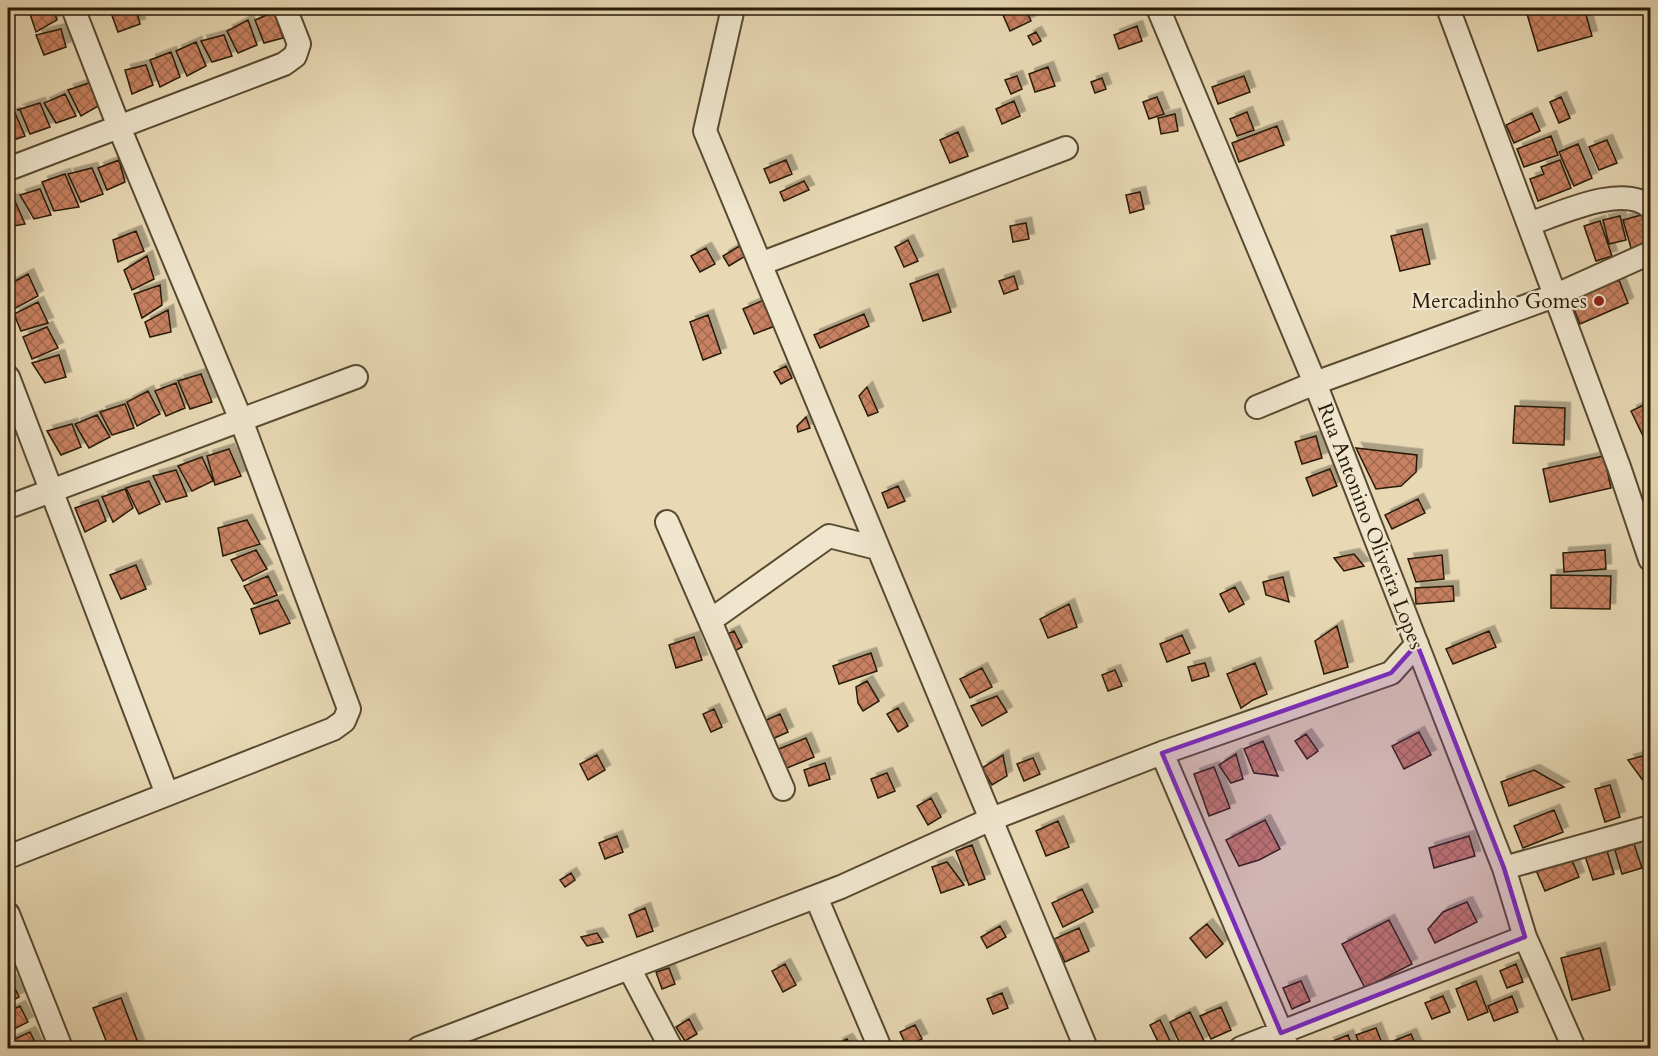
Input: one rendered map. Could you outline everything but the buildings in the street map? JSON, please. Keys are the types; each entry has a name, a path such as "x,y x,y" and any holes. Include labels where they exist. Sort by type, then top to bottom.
{"street":[{"path":"8,857 333,729 344,721 349,709 241,420 119,127 73,8"},
{"path":"8,169 284,64 298,52 299,45 285,8"},
{"path":"734,8 705,131 989,820 1086,1048"},
{"name":"Rua Antonino Oliveira Lopes","path":"1158,8 1315,383 1504,868 1525,937 1574,1048"},
{"path":"1448,8 1619,467 1650,559"},
{"path":"760,264 1066,148"},
{"path":"1529,224 1609,199 1632,198 1650,207"},
{"path":"1257,407 1315,383 1554,296 1650,253"},
{"path":"8,377 167,794"},
{"path":"8,507 356,377"},
{"path":"667,522 783,789"},
{"path":"711,620 829,536 878,548"},
{"path":"418,1048 816,897 989,820 1162,753 1391,673 1417,644"},
{"path":"1162,753 1285,1041"},
{"path":"1504,868 1650,827"},
{"path":"816,897 880,1048"},
{"path":"8,914 61,1048"},
{"path":"1241,1048 1285,1041 1525,937"},
{"path":"629,968 671,1048"}],"highlighted area":[{"path":"1417,644 1504,868 1525,937 1281,1033 1162,753 1391,673"}],"place":[{"name":"Mercadinho Gomes","path":"1599,301"}]}
